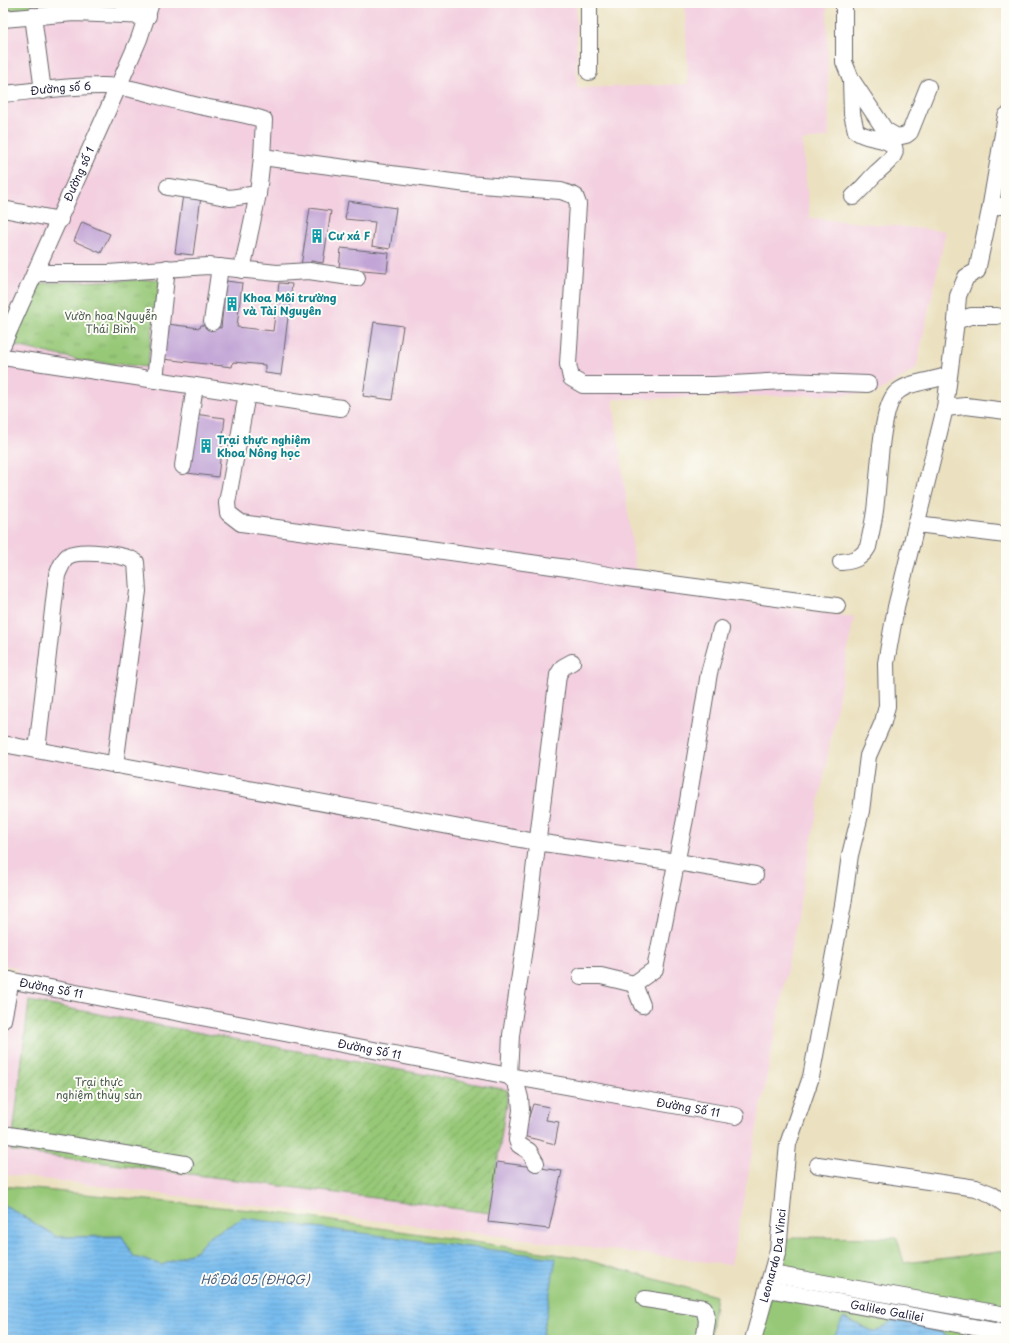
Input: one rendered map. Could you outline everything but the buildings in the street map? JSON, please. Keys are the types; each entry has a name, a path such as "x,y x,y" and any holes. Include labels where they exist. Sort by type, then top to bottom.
{"street":[{"path":"589,3 589,72"},
{"path":"844,3 844,62 851,79 885,130 897,137 906,135 912,129 928,87"},
{"path":"3,19 149,9"},
{"name":"Đường số 1","path":"3,346 7,324 35,273 60,220 118,87 149,9"},
{"path":"33,16 43,91"},
{"path":"851,79 852,114 856,131 869,138 889,143 893,147 894,153 893,158 887,165 878,171 865,188 853,197"},
{"name":"Đường số 6","path":"3,94 101,86 118,87 143,91 173,101 253,116 264,120 262,157"},
{"path":"990,210 1006,116"},
{"path":"242,270 258,194 262,157 467,184 561,191 575,196 578,204 568,364 571,378 583,385 714,385 785,381 868,384"},
{"path":"168,187 196,190 230,198 258,194"},
{"path":"990,210 997,206 1006,206"},
{"path":"3,209 60,220"},
{"name":"Leonardo Da Vinci","path":"753,1340 778,1250 784,1170 788,1144 811,1077 843,905 850,856 861,811 868,756 883,722 887,706 886,663 896,607 945,408 958,296 966,277 977,271 990,210"},
{"path":"212,322 220,267"},
{"path":"35,273 108,273 167,268 220,267 277,273 309,271 357,278"},
{"path":"155,380 167,268"},
{"path":"956,321 971,316 997,316"},
{"path":"3,346 155,380 340,408"},
{"path":"841,562 858,558 868,547 876,502 881,440 890,403 896,393 911,385 937,380 948,375"},
{"path":"183,466 195,386"},
{"path":"247,394 227,503 228,513 241,523 574,569 620,577 837,606"},
{"path":"945,408 974,407 1006,411"},
{"path":"916,524 1006,535"},
{"path":"37,750 57,575 62,563 69,555 75,553 121,556 136,562 138,591 115,765"},
{"path":"581,976 601,976 634,984 655,969 677,862 709,673 721,630"},
{"path":"536,1163 529,1151 520,1145 517,1140 521,1110 520,1098 516,1083 509,1076 511,1035 527,928 536,842 558,674 563,667 572,662"},
{"path":"3,744 536,842 677,862 755,875"},
{"path":"3,1020 7,980"},
{"name":"Đường Số 11","path":"7,980 509,1076 736,1116"},
{"path":"634,984 642,1005"},
{"path":"3,1134 185,1164"},
{"path":"818,1165 976,1188 991,1194 1006,1205"},
{"name":"Galileo Galilei","path":"770,1281 1006,1314"},
{"name":"Galileo Galilei","path":"770,1281 1006,1333"},
{"path":"645,1299 704,1308 708,1321 704,1340"}],"shaded area":[{"path":"3,3 576,3 577,88 688,84 685,3 827,3 829,137 802,141 810,218 946,231 916,369 874,394 613,399 638,587 854,617 731,1265 3,1174 3,1039 17,968 3,965"}],"green space":[{"path":"3,3 31,3 32,8 3,11"},
{"name":"Vườn hoa Nguyễn Thái Bình","path":"160,279 147,367 84,361 12,345 41,283"},
{"name":"Trại thực nghiệm thủy sản","path":"29,1001 508,1090 490,1213 11,1151"},
{"path":"3,1186 271,1212 576,1257 716,1296 710,1340 542,1340 555,1258 209,1237 196,1251 162,1265 134,1257 122,1236 57,1237 3,1204"},
{"path":"793,1237 897,1238 904,1263 1006,1251 1006,1340 956,1340 938,1331 875,1332 844,1318 833,1340 759,1340 776,1248"}],"water":[{"name":"Hồ Đá 05 (ĐHQG)","path":"3,1204 57,1237 122,1236 134,1257 162,1265 196,1251 209,1237 243,1218 556,1258 542,1340 3,1340"},
{"path":"843,1318 875,1332 895,1320 938,1331 956,1340 833,1340"}],"place":[{"name":"Cư xá F","path":"317,236"},
{"name":"Khoa Môi trường và Tài Nguyên","path":"232,304"},
{"name":"Trại thực nghiệm Khoa Nông học","path":"206,446"}]}
